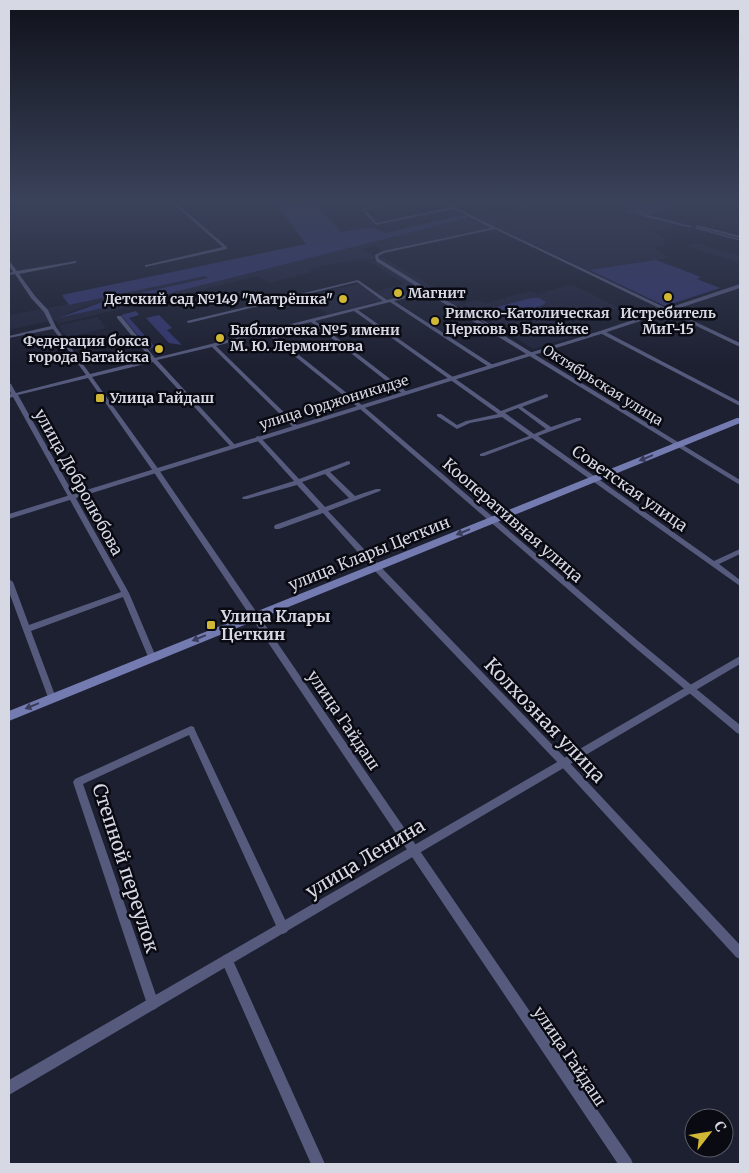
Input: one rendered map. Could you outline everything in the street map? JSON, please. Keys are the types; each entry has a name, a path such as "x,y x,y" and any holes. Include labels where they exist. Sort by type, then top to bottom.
{"main road":[{"name":"улица Клары Цеткин","path":"9,716 740,420"}],"street":[{"path":"146,266 187,257"},
{"name":"Октябрьская улица","path":"376,257 377,260 740,483"},
{"path":"555,257 740,345"},
{"path":"9,274 75,262"},
{"name":"улица Гайдаш","path":"9,263 33,297 46,311 54,327 156,470 626,1164"},
{"path":"189,322 358,281 491,366"},
{"name":"улица Орджоникидзе","path":"9,516 602,332 740,286"},
{"path":"11,396 429,291"},
{"name":"Советская улица","path":"354,310 740,583"},
{"path":"119,317 154,360 233,446"},
{"path":"312,320 405,393"},
{"path":"9,337 54,327"},
{"name":"Кооперативная улица","path":"267,332 361,406 635,643 740,730"},
{"path":"602,332 740,404"},
{"path":"213,345 296,426"},
{"name":"улица Добролюбова","path":"9,384 11,396 72,496 125,593 152,657"},
{"path":"439,415 457,427 468,422 501,414 546,396"},
{"path":"518,406 550,429"},
{"name":"Советская улица","path":"482,455 579,419"},
{"name":"Колхозная улица","path":"258,438 326,510 376,567 563,762 740,953"},
{"path":"245,498 299,482 348,463"},
{"path":"326,471 354,499"},
{"path":"277,527 378,490"},
{"path":"714,564 740,551"},
{"path":"9,582 52,698"},
{"path":"27,629 125,593"},
{"name":"улица Ленина","path":"9,1088 740,660"},
{"name":"Степной переулок","path":"152,1004 78,782 191,730 283,928"},
{"path":"227,960 318,1164"}],"shaded area":[{"path":"245,257 315,257 175,292 58,318 108,300 208,278 205,276 69,305 62,295"},
{"path":"315,257 376,257 378,258 368,261 377,261 426,291 387,300 376,291 405,284 366,260 349,261 309,269 312,272 269,283 258,276 58,324 55,320 9,330 9,315 69,305 205,276 208,278 108,300 72,311 61,317 175,292"},
{"path":"560,257 670,258 589,270"},
{"path":"720,257 740,257 740,263"},
{"path":"384,258 463,304 456,306 379,259"},
{"path":"656,260 701,277 697,279 720,288 665,306 589,270"},
{"name":"Детский сад №149 \"Матрёшка\"","path":"358,284 383,300 327,314 303,297"},
{"path":"571,284 619,308 583,318 573,313 556,318 582,334 533,349 463,304 478,300 485,303 531,291 538,294"},
{"path":"531,298 539,298 546,302 543,305 512,314 495,311 497,307"},
{"path":"136,311 139,315 129,318 155,347 149,349 121,315"},
{"path":"159,315 172,328 167,330 182,345 169,343 146,318"},
{"path":"98,317 106,328 66,338 59,325"}],"waterway":[{"path":"461,307 488,324"},
{"path":"492,327 504,334"}],"place":[{"name":"Магнит","path":"398,293"},
{"name":"Истребитель МиГ-15","path":"668,297"},
{"name":"Детский сад №149 \"Матрёшка\"","path":"343,299"},
{"name":"Римско-Католическая Церковь в Батайске","path":"435,321"},
{"name":"Библиотека №5 имени М. Ю. Лермонтова","path":"220,338"},
{"name":"Федерация бокса города Батайска","path":"159,349"},
{"name":"Улица Гайдаш","path":"100,398"},
{"name":"Улица Клары Цеткин","path":"211,625"}]}
